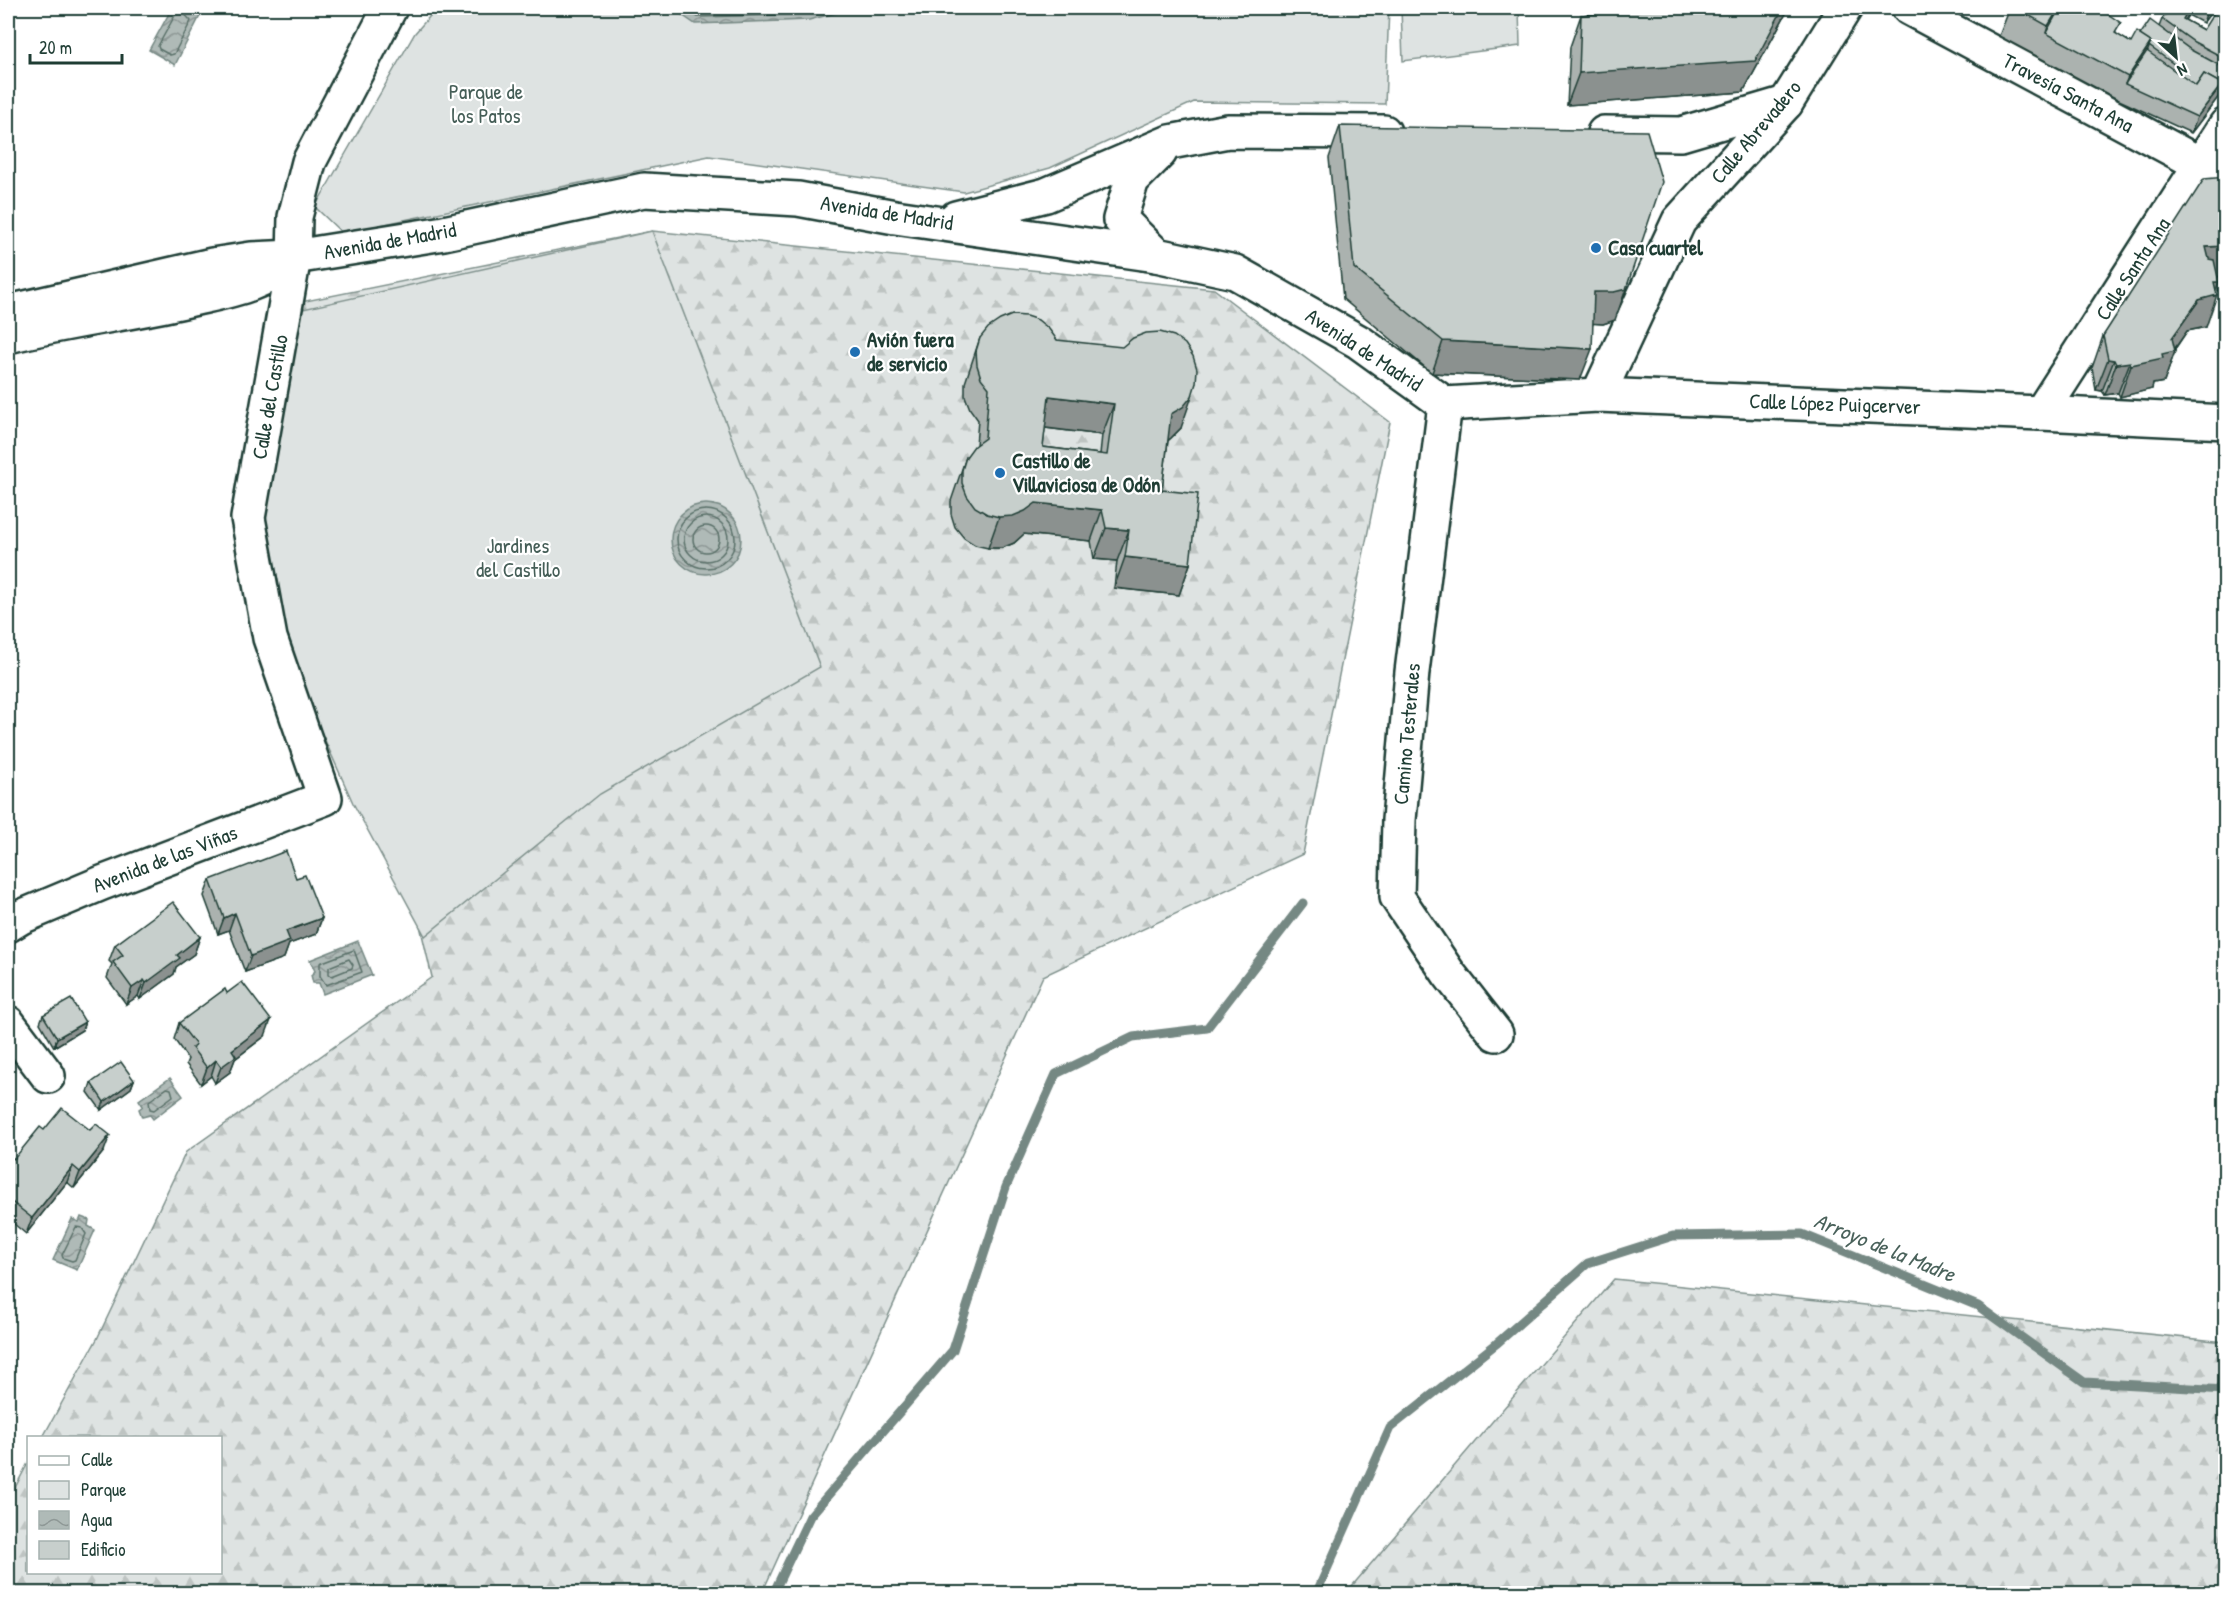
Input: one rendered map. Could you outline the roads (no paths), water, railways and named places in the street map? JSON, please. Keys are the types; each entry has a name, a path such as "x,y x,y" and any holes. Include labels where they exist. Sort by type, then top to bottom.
{"street":[{"name":"Calle del Castillo","path":"325,798 270,638 248,518 294,257 295,216 309,162 390,8"},
{"name":"Calle Abrevadero","path":"1598,395 1679,221 1786,102 1845,8"},
{"name":"Travesía Santa Ana","path":"1909,8 2200,164 2226,183"},
{"path":"1574,133 1681,134 1786,102"},
{"name":"Calle Santa Ana","path":"2040,413 2226,125"},
{"path":"940,222 1046,195 1170,142 1228,131 1419,132"},
{"path":"1156,255 1120,219 1132,180 1170,142"},
{"name":"Avenida de Madrid","path":"8,312 212,265 294,257 444,233 644,190 798,199 895,217 1156,255 1235,272 1359,342 1445,404"},
{"name":"Avenida de Madrid","path":"8,336 138,311 260,281 279,272 294,257"},
{"name":"Calle López Puigcerver","path":"1445,404 1598,395 2226,422"},
{"name":"Camino Testerales","path":"1445,404 1413,672 1399,820 1397,897 1449,974 1496,1034"},
{"name":"Avenida de las Viñas","path":"8,925 21,917 102,883 325,798"},
{"path":"8,1023 48,1076"}],"water":[{"path":"172,8 183,8 200,16 175,65 149,50"},
{"path":"677,8 834,8 836,13 809,20 695,24 679,13"},
{"path":"706,504 719,507 731,514 738,526 741,539 738,552 731,564 719,571 706,574 693,571 681,564 674,552 671,539 674,526 681,514 693,507"},
{"path":"358,941 372,975 323,994 319,983 313,983 311,975 315,971 310,960"},
{"path":"170,1078 183,1096 153,1119 150,1115 142,1117 139,1109 143,1106 139,1100"},
{"path":"81,1217 89,1220 88,1226 95,1230 77,1270 53,1260 72,1219 79,1222"}],"waterway":[{"path":"773,1594 810,1516 953,1350 1006,1187 1056,1074 1133,1037 1207,1028 1303,903"},
{"name":"Arroyo de la Madre","path":"1316,1594 1390,1428 1496,1344 1588,1263 1673,1236 1802,1234 1978,1306 2084,1382 2226,1390"}],"place":[{"name":"Casa cuartel","path":"1596,248"},
{"name":"Avión fuera de servicio","path":"855,352"},
{"name":"Castillo de Villaviciosa de Odón","path":"1000,473"}],"park label":[{"name":"Parque de los Patos","path":"486,104"},
{"name":"Jardines del Castillo","path":"518,558"}]}
